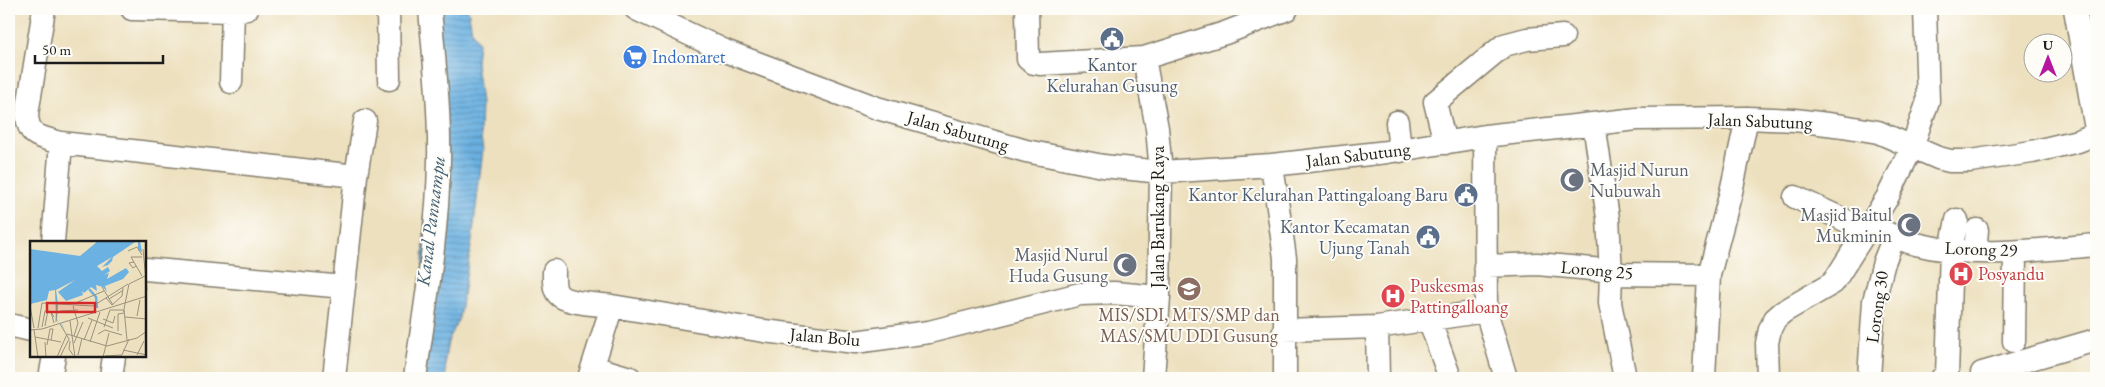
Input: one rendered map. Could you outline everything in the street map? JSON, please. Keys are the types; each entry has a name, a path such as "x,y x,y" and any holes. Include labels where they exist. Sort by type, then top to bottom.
{"street":[{"path":"44,9 27,114 31,131 36,135 61,143 356,176"},
{"path":"132,9 238,9 231,82"},
{"path":"388,9 388,79"},
{"path":"415,378 435,232 438,188 439,136 430,9"},
{"name":"Jalan Sabutung","path":"636,9 725,51 876,108 1026,151 1103,166 1161,172 1272,165 1400,150 1485,136 1637,119 1747,118 1795,120 1859,128 1878,132 1944,160 1970,161 2032,152 2078,141 2096,134"},
{"path":"1027,9 1028,59 1030,62 1040,64 1144,58 1226,33 1287,9"},
{"path":"1768,378 1767,344 1770,329 1776,319 1783,312 1833,283 1887,198 1912,147 1928,100 1924,9"},
{"path":"2075,9 2096,130"},
{"path":"1445,143 1435,102 1504,45 1516,41 1563,36"},
{"name":"Jalan Barukang Raya","path":"1144,58 1157,128 1161,172 1159,297 1153,378"},
{"path":"1704,378 1709,275 1731,192 1747,118"},
{"path":"334,378 356,176 365,121"},
{"path":"1397,122 1400,150"},
{"path":"1594,124 1607,212 1611,274 1610,303 1623,378"},
{"path":"1485,136 1486,311 1506,378"},
{"path":"53,241 61,143"},
{"path":"1272,165 1285,258 1285,378"},
{"name":"Lorong 29","path":"1795,197 1864,233 1894,237 1928,247 1951,249 1976,240 2015,252 2096,245"},
{"path":"1945,377 1951,249 1957,220"},
{"name":"Lorong 30","path":"1869,378 1874,301 1884,262 1894,237"},
{"path":"2014,341 2015,252"},
{"name":"Lorong 25","path":"1485,266 1537,264 1603,270 1611,274 1709,275"},
{"path":"146,269 344,287"},
{"name":"Jalan Bolu","path":"554,271 555,288 562,297 576,302 612,306 764,331 855,342 929,332 1080,294 1159,297"},
{"path":"612,306 591,373 630,378"},
{"path":"1284,330 1377,327 1486,311"},
{"path":"1429,319 1450,378"},
{"path":"9,325 30,330"},
{"path":"1377,327 1378,378"},
{"path":"1982,373 2096,340"},
{"path":"50,378 54,357"},
{"path":"111,378 114,357"}],"water":[{"name":"Kanal Pannampu","path":"434,9 468,9 472,31 478,43 476,62 481,104 480,131 483,150 472,241 459,318 448,342 445,359 446,378 418,378"}],"place":[{"name":"Kantor Kelurahan Gusung","path":"1112,39"},
{"name":"Indomaret","path":"635,57"},
{"name":"Masjid Nurun Nubuwah","path":"1572,180"},
{"name":"Kantor Kelurahan Pattingaloang Baru","path":"1466,195"},
{"name":"Masjid Baitul Mukminin","path":"1909,225"},
{"name":"Kantor Kecamatan Ujung Tanah","path":"1428,237"},
{"name":"Masjid Nurul Huda Gusung","path":"1125,265"},
{"name":"Posyandu","path":"1961,274"},
{"name":"MIS/SDI, MTS/SMP dan MAS/SMU DDI Gusung","path":"1189,289"},
{"name":"Puskesmas Pattingalloang","path":"1393,296"}]}
